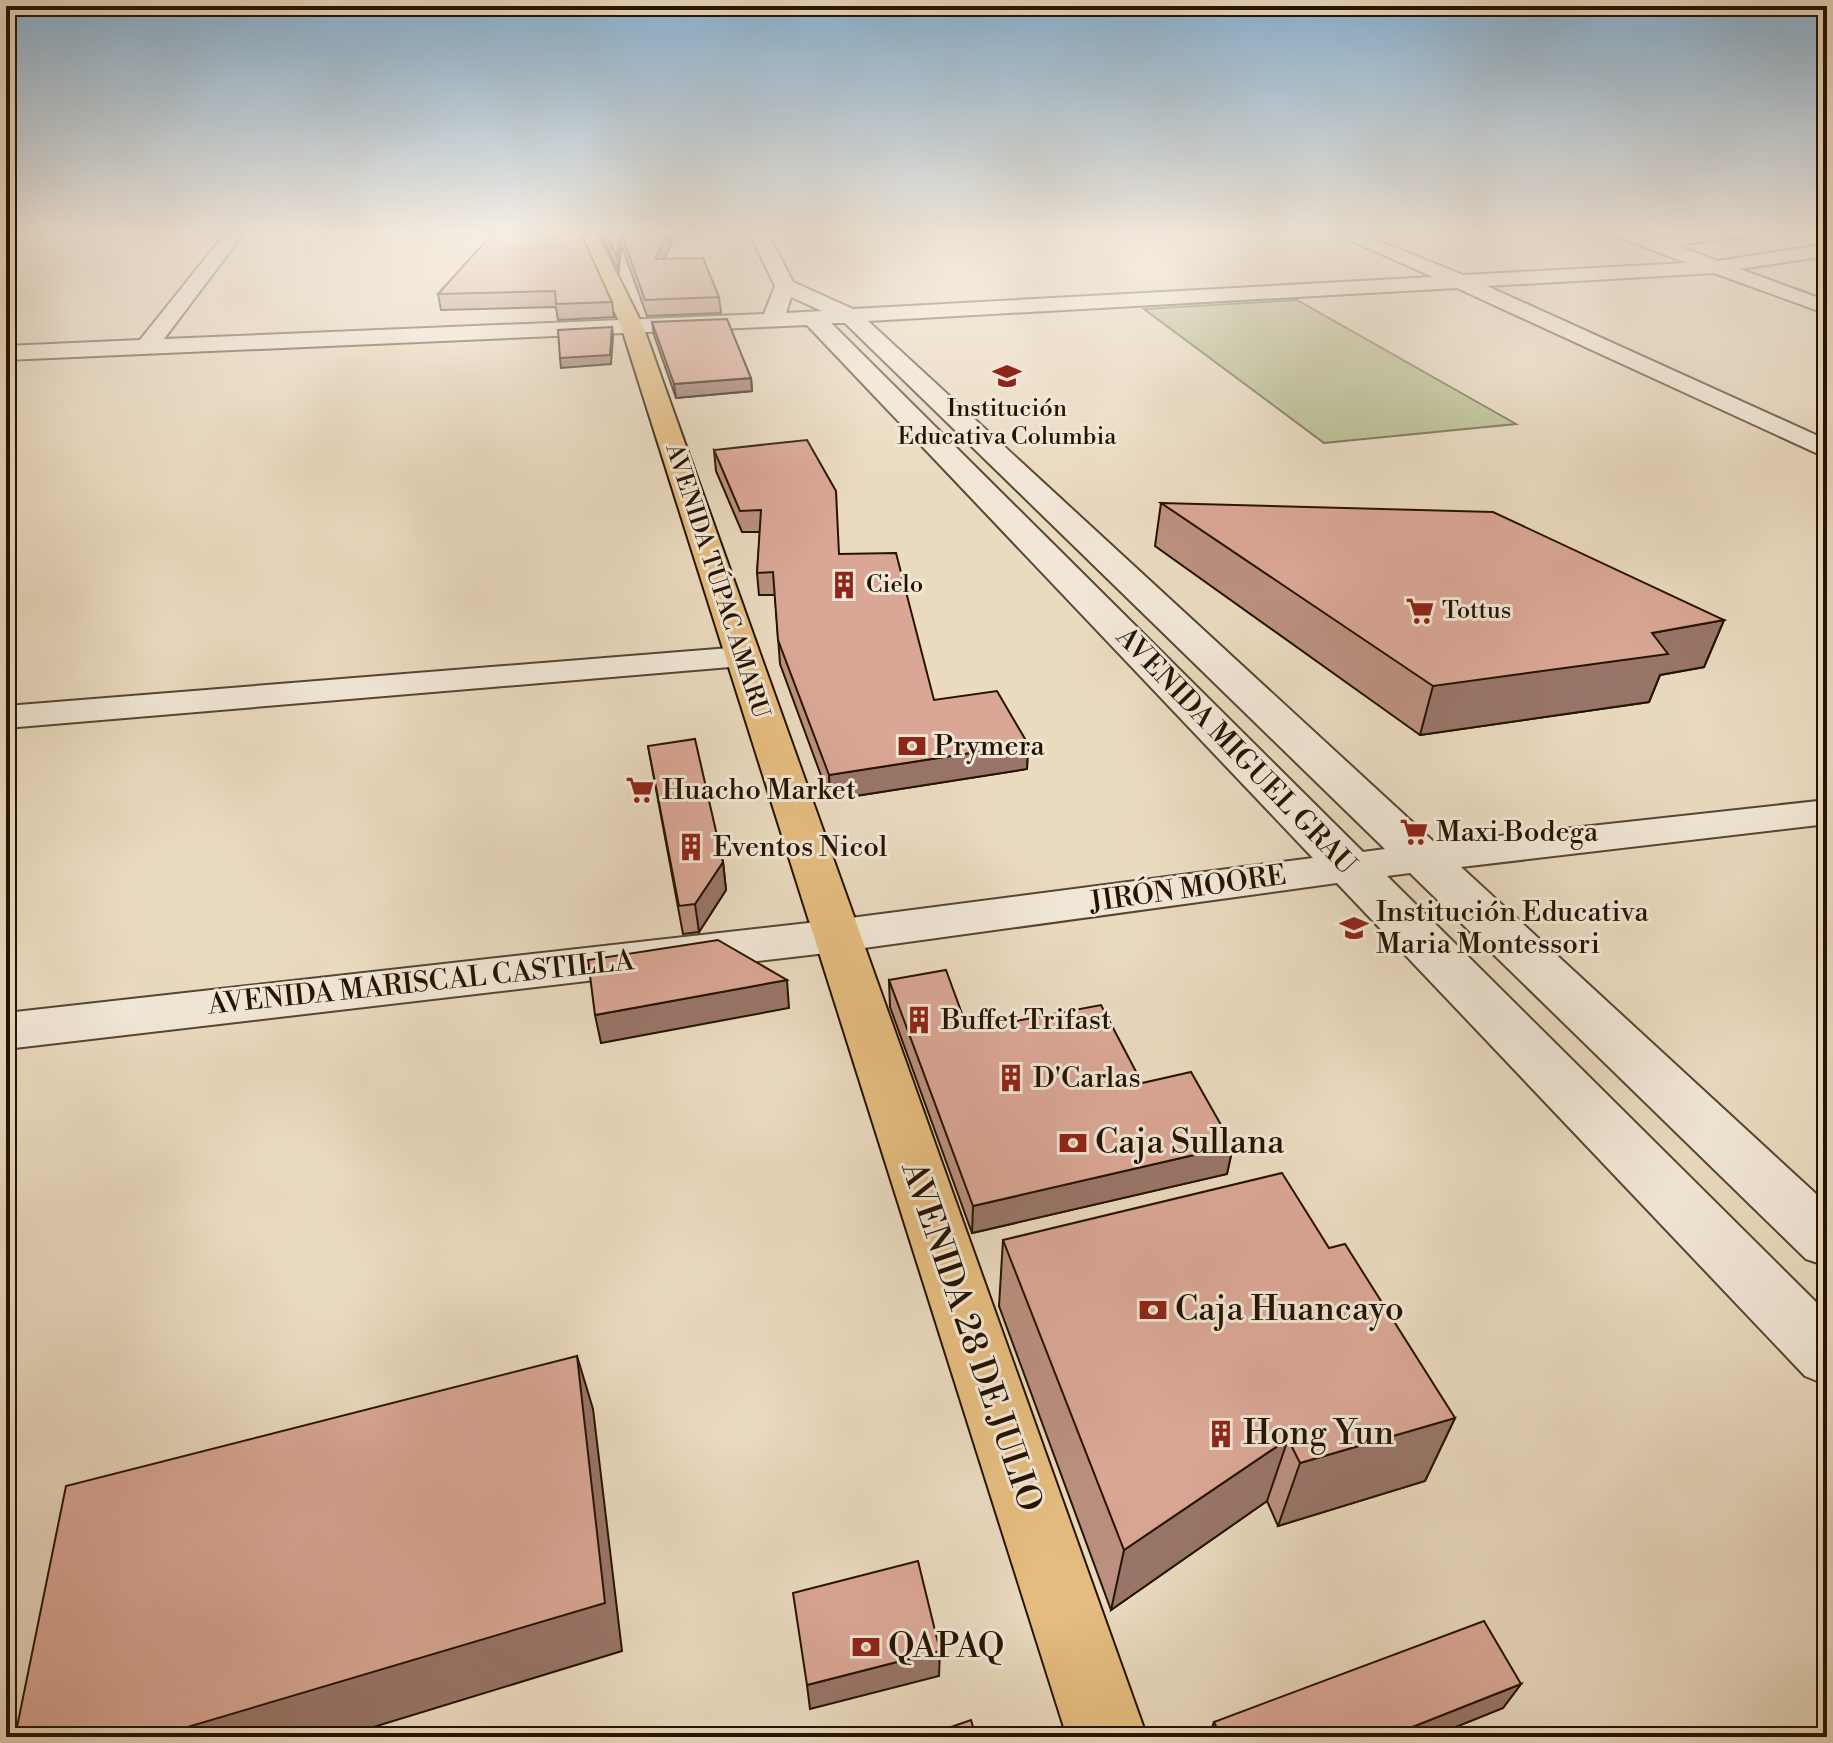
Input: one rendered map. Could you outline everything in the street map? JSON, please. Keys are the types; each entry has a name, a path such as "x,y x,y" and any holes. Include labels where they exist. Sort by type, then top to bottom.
{"main road":[{"name":"AVENIDA TÚPAC AMARU","path":"625,311 835,936"},
{"name":"AVENIDA 28 DE JULIO","path":"835,936 1107,1737"}],"street":[{"path":"146,348 174,311"},
{"path":"806,311 812,318"},
{"path":"806,311 812,318"},
{"path":"6,353 925,311"},
{"path":"1525,311 1827,450"},
{"name":"AVENIDA MIGUEL GRAU","path":"812,318 1421,858 1827,1241"},
{"name":"AVENIDA MIGUEL GRAU","path":"812,318 1827,1356"},
{"path":"6,717 742,658"},
{"name":"JIRÓN MOORE","path":"835,936 1421,858 1827,812"},
{"name":"AVENIDA MARISCAL CASTILLA","path":"6,1031 835,936"}],"green space":[{"path":"1147,311 1317,311 1516,424 1324,443"}],"building":[{"path":"727,319 751,378 674,384 652,322"},
{"path":"612,327 610,355 560,358 558,330"},
{"path":"807,440 836,491 839,554 896,553 934,700 997,691 1028,744 829,775 778,640 773,572 757,573 761,510 740,511 714,450"},
{"path":"1161,503 1493,512 1724,620 1652,633 1668,654 1433,686"},
{"path":"695,739 723,862 695,904 679,906 648,746"},
{"path":"718,940 787,980 595,1015 588,960"},
{"path":"946,970 968,1030 1101,1005 1142,1083 1191,1072 1233,1146 973,1206 889,980"},
{"path":"1282,1173 1329,1248 1345,1244 1455,1418 1300,1463 1288,1439 1124,1550 1003,1240"},
{"path":"577,1356 605,1603 154,1737 15,1737 66,1486"},
{"name":"QAPAQ","path":"918,1561 940,1651 807,1685 793,1593"},
{"path":"1484,1621 1521,1684 1387,1737 1221,1737 1214,1722"},
{"path":"971,1720 976,1737 922,1737"}],"place":[{"name":"Institución Educativa Columbia","path":"1007,376"},
{"name":"Cielo","path":"844,585"},
{"name":"Tottus","path":"1420,611"},
{"name":"Prymera","path":"912,746"},
{"name":"Huacho Market","path":"640,790"},
{"name":"Maxi Bodega","path":"1414,832"},
{"name":"Eventos Nicol","path":"691,847"},
{"name":"Institución Educativa Maria Montessori","path":"1354,928"},
{"name":"Buffet Trifast","path":"919,1020"},
{"name":"D'Carlas","path":"1011,1078"},
{"name":"Caja Sullana","path":"1073,1143"},
{"name":"Caja Huancayo","path":"1153,1310"},
{"name":"Hong Yun","path":"1221,1434"},
{"name":"QAPAQ","path":"866,1647"}]}
